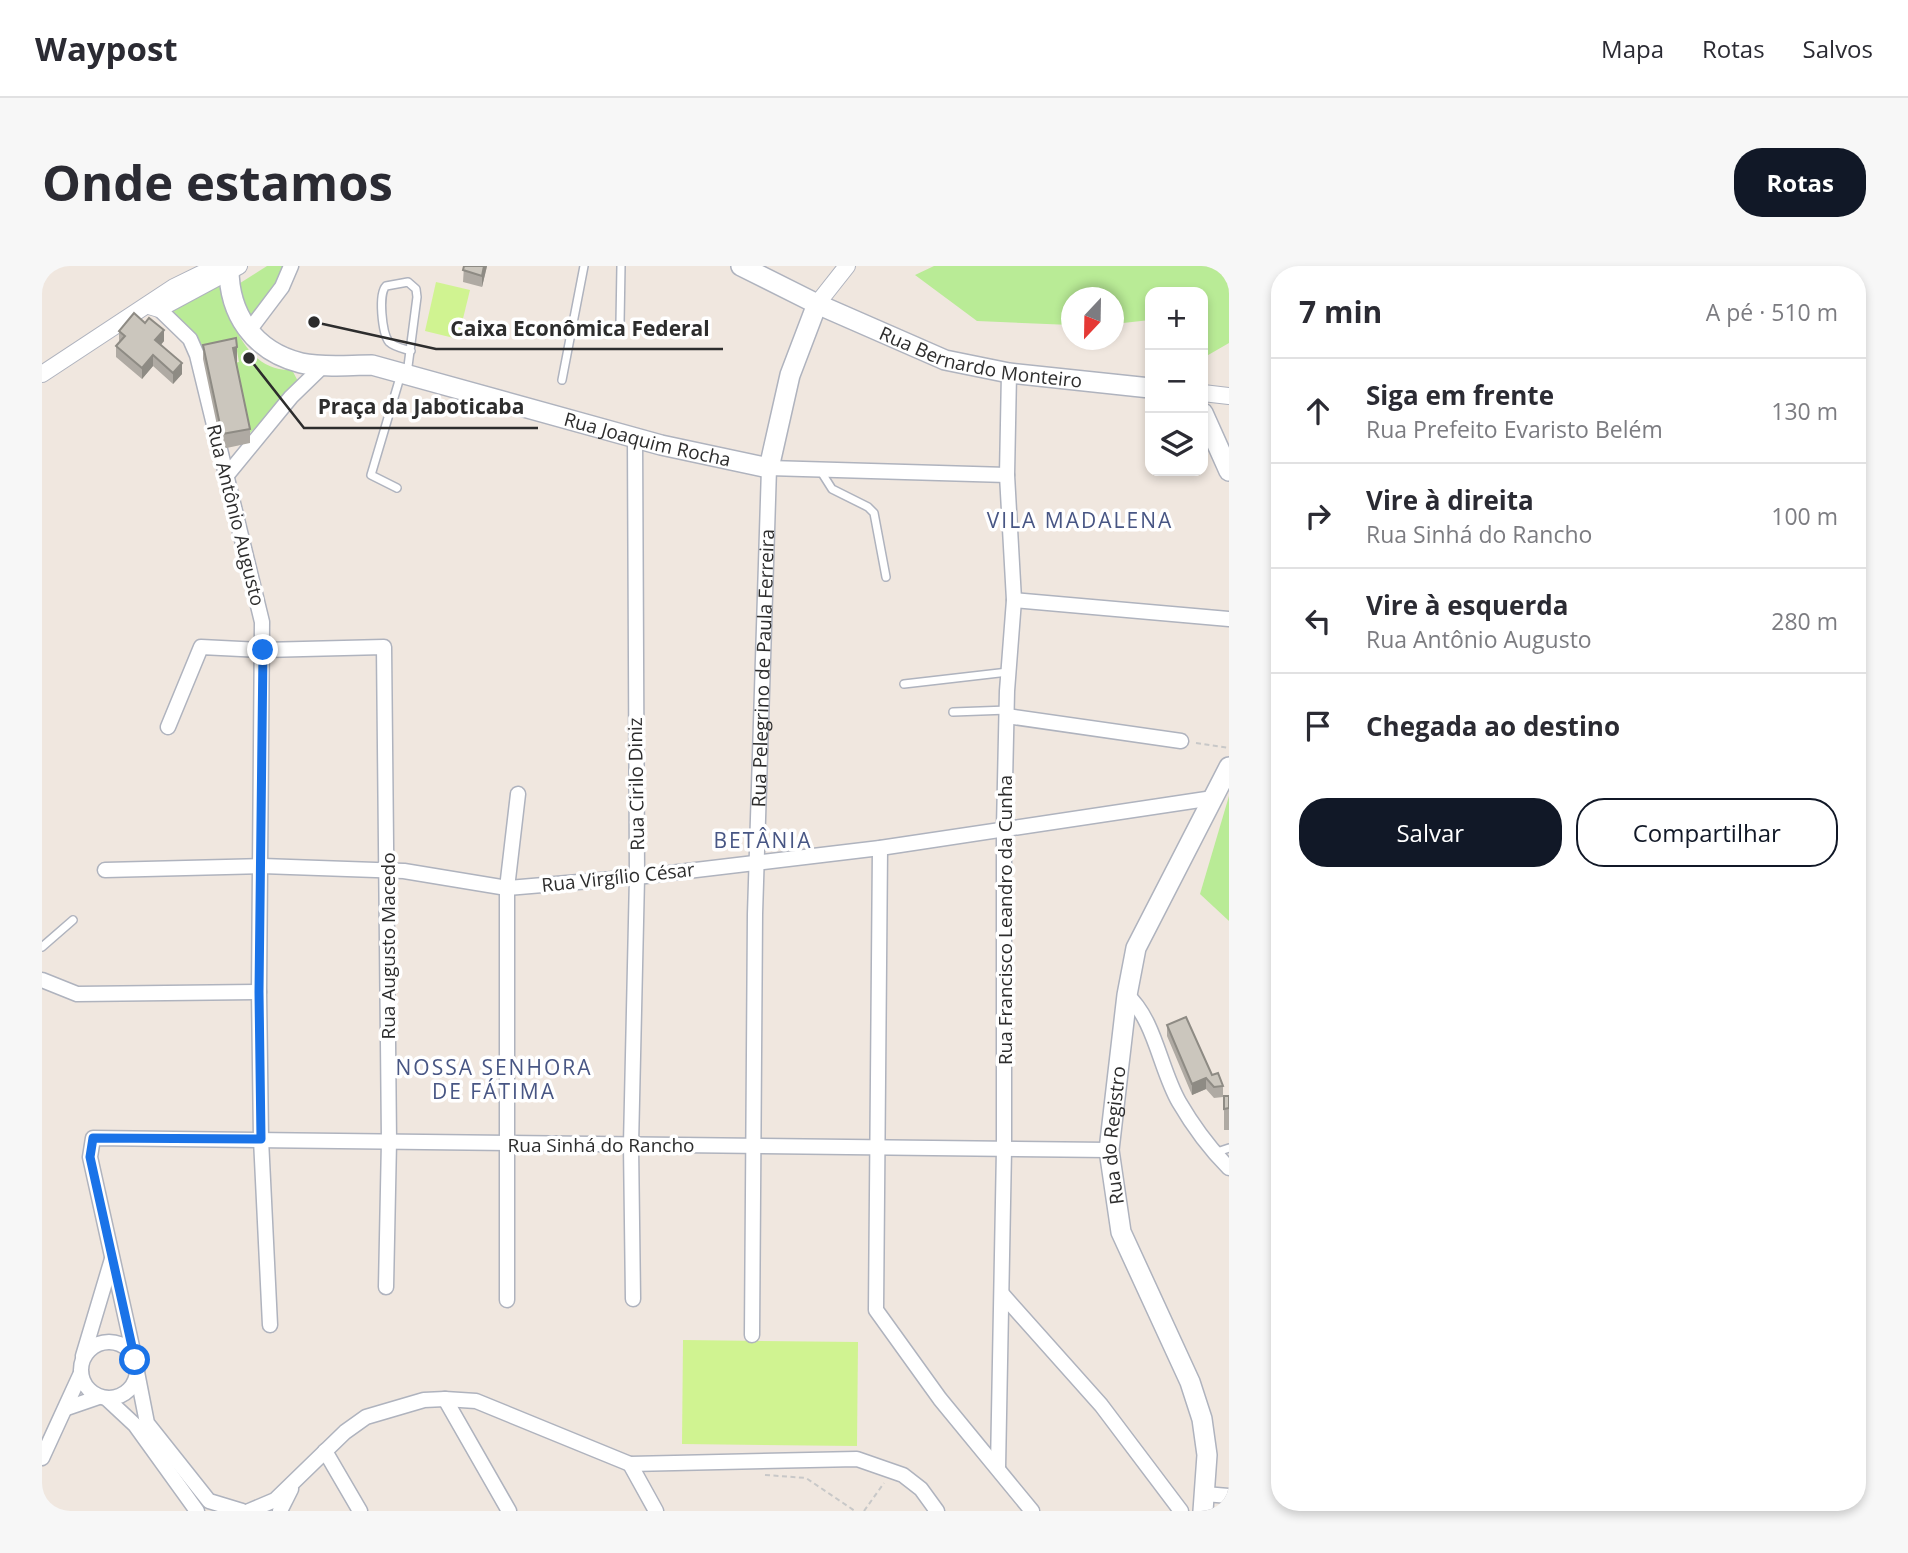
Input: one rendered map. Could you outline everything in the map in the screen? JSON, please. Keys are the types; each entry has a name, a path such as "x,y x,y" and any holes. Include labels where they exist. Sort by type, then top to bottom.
{"main road":[{"name":"Rua Bernardo Monteiro","path":"741,266 817,304 945,360 1009,373 1145,387"},
{"name":"Rua Joaquim Rocha","path":"228,267 231,300 248,332 265,346 302,363 372,365 635,438 769,468"},
{"name":"Rua Pelegrino de Paula Ferreira","path":"769,468 790,375 817,304"},
{"path":"1208,424 1229,471"},
{"name":"Rua do Registro","path":"1204,1503 1207,1455 1202,1419 1190,1382 1121,1232 1109,1150 1126,995 1136,948 1229,767"}],"street":[{"path":"248,332 282,287 292,266"},
{"path":"817,304 847,266"},
{"path":"42,374 228,267"},
{"name":"Rua Antônio Augusto","path":"153,308 190,339 197,355 262,622 259,992 261,1139 270,1325"},
{"path":"302,363 306,383"},
{"path":"227,475 324,365"},
{"name":"Rua Francisco Leandro da Cunha","path":"998,1468 1004,1149 1004,828 1014,600 1007,475 1009,373"},
{"path":"1208,394 1229,396"},
{"name":"Rua Cirilo Diniz","path":"633,1298 631,1145 637,877 635,438"},
{"name":"Rua Joaquim Rocha","path":"769,468 1007,475"},
{"name":"Rua Pelegrino de Paula Ferreira","path":"752,1335 755,914 759,860 769,468"},
{"path":"1014,600 1229,619"},
{"name":"Rua Augusto Macedo","path":"263,650 384,647 390,1141 386,1287"},
{"path":"167,727 201,648 263,650"},
{"path":"1008,713 1181,741"},
{"path":"507,1300 507,888 518,794"},
{"name":"Rua Virgílio César","path":"105,870 261,866 388,871 507,888 637,877 759,860 880,848 1213,798"},
{"path":"880,848 876,1310 940,1399 1032,1511"},
{"path":"42,980 78,994 259,992"},
{"path":"1126,995 1140,1006 1179,1102 1214,1153 1229,1168"},
{"name":"Rua Sinhá do Rancho","path":"113,1258 90,1157 93,1138 1109,1150"},
{"path":"44,1451 82,1373 83,1356 113,1258"},
{"path":"113,1258 147,1423 209,1501 242,1511"},
{"path":"1002,1294 1101,1405 1181,1511"},
{"path":"67,1408 127,1391 136,1366 127,1349 114,1343 99,1345 83,1356"},
{"path":"82,1373 87,1387 135,1425 197,1511"},
{"path":"445,1399 509,1511"},
{"path":"249,1511 275,1500 325,1451 366,1417 424,1401 445,1399 476,1401 629,1464 857,1459 892,1470 921,1489 937,1511"},
{"path":"325,1451 360,1511"},
{"path":"629,1464 656,1511"},
{"path":"280,1511 294,1481"},
{"path":"1204,1503 1229,1496"}],"lane":[{"path":"562,380 584,266"},
{"path":"620,323 621,266"},
{"path":"397,488 371,475 411,351 416,289 408,282 386,286 382,289 380,300 387,338 394,345 411,351"},
{"path":"820,469 832,489 868,507 874,513 886,577"},
{"path":"904,684 1009,672"},
{"path":"953,712 1008,713"},
{"path":"42,947 73,920"},
{"path":"1214,1153 1229,1148"}],"path":[{"path":"1181,741 1229,748"},
{"path":"750,1460 762,1474 797,1476 817,1483 855,1511"},
{"path":"864,1511 892,1470"}],"green space":[{"path":"267,266 284,266 272,291 250,318 237,285"},
{"path":"934,266 1229,266 1229,343 1208,355 1208,287 1145,287 1145,321 1124,323 1124,287 1061,287 1061,325 977,321 915,275"},
{"path":"436,282 470,290 458,339 425,331"},
{"path":"219,285 235,328 252,353 276,368 292,370 299,383 250,433 234,363 239,362 237,351 203,358 198,338 168,309"},
{"path":"1229,796 1229,921 1200,894"},
{"path":"683,1340 858,1342 857,1446 682,1444"}],"building":[{"path":"464,266 484,266 482,276 463,270"},
{"path":"134,313 145,323 149,318 164,330 155,340 182,363 173,373 153,355 142,368 116,346 125,336 119,331"},
{"path":"236,338 237,347 233,348 250,429 222,434 203,345"},
{"path":"1186,1017 1212,1075 1218,1073 1223,1086 1214,1087 1206,1078 1192,1084 1167,1025"},
{"path":"1224,1096 1229,1096 1229,1108 1224,1109"}],"place":[{"name":"Caixa Econômica Federal","path":"314,322"},
{"name":"Praça da Jaboticaba","path":"249,358"}],"district":[{"name":"VILA MADALENA","path":"1080,521"},
{"name":"BETÂNIA","path":"763,841"},
{"name":"NOSSA SENHORA DE FÁTIMA","path":"494,1080"}],"route":[{"path":"135,1360 90,1157 93,1138 261,1139 259,992 263,650"}]}
